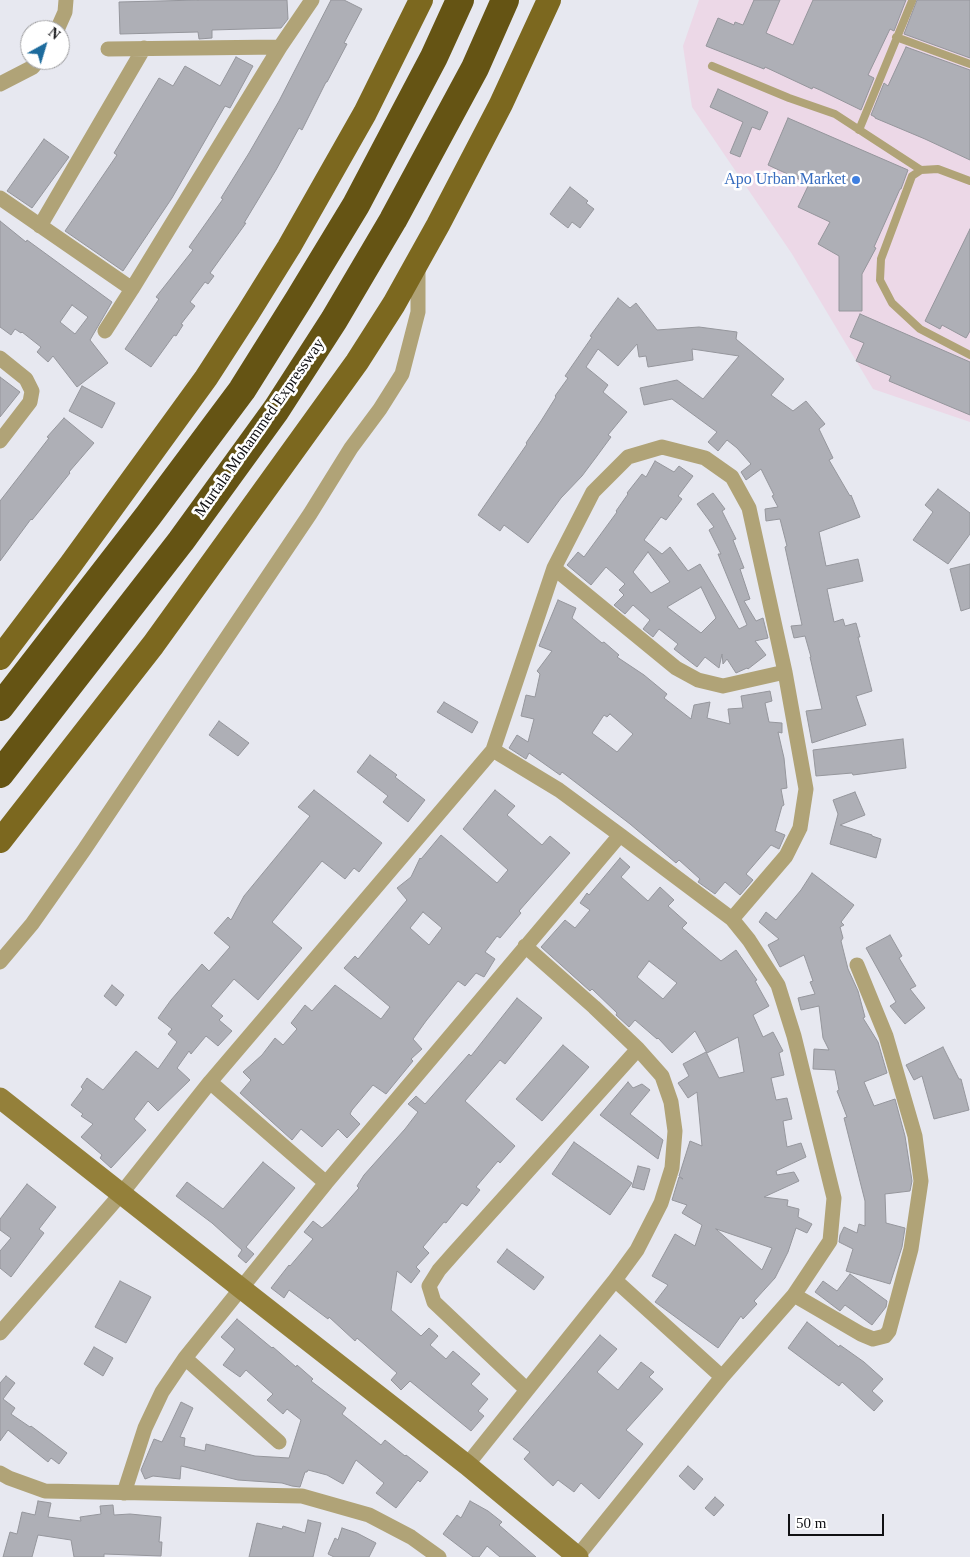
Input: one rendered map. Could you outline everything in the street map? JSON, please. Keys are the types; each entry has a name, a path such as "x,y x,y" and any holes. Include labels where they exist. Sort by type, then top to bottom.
{"highway":[{"path":"0,707 148,516 242,390 356,205 434,58 460,0"},
{"name":"Murtala Mohammed Expressway","path":"0,774 181,541 276,410 334,320 393,220 475,68 505,0"}],"main road":[{"path":"0,658 206,378 248,314 294,239 365,113 421,0"},
{"path":"0,841 153,646 277,476 357,362 394,304 501,104 549,0"}],"street":[{"path":"61,20 65,12 66,0"},
{"path":"105,331 280,47 312,0"},
{"path":"108,49 280,47"},
{"path":"40,226 144,48"},
{"path":"0,84 26,70"},
{"path":"0,198 132,289"},
{"path":"0,962 32,924 84,850 402,374 418,312 418,260"},
{"path":"0,358 26,380 32,391 30,402 0,441"},
{"path":"0,1333 121,1194 210,1082 493,750 554,568 593,492 628,457 662,447 705,458 732,477 749,508 785,672 806,789 800,828 786,856 732,919"},
{"path":"554,568 676,668 698,680 723,686 785,672"},
{"path":"0,1098 242,1290 467,1464 577,1557 722,1377 794,1295 830,1240 834,1198 794,1036 778,985 749,940 732,919 620,834 559,790 493,750"},
{"path":"124,1493 148,1421 162,1392 186,1358 326,1183 415,1080 620,834"},
{"path":"467,1464 615,1280 636,1250 661,1203 672,1168 675,1131 671,1102 662,1076 638,1049 594,1006 525,946"},
{"path":"794,1295 861,1334 873,1339 885,1336 889,1331 911,1249 921,1181 915,1136 886,1036 857,965"},
{"path":"526,1389 434,1302 429,1286 444,1264 638,1049"},
{"path":"210,1082 326,1183"},
{"path":"615,1280 722,1377"},
{"path":"186,1358 279,1442"},
{"path":"0,1473 45,1491 302,1496 369,1515 411,1537 439,1557"}],"lane":[{"path":"859,130 912,1"},
{"path":"896,37 970,64"},
{"path":"712,66 789,98 835,114 921,170"},
{"path":"969,179 938,169 921,170 912,176 881,259 880,280 892,304 920,329 970,355"}],"shaded area":[{"name":"Apo Urban Market","path":"699,0 970,0 970,422 873,389 792,254 692,107 683,46"}],"building":[{"path":"287,0 288,19 281,28 212,30 212,38 199,39 198,32 120,34 119,2"},
{"path":"331,0 344,0 362,9 344,43 347,44 302,130 299,128 244,223 246,223 210,273 214,276 208,284 205,282 190,302 195,306 181,324 183,325 176,336 174,335 151,367 125,349 159,299 156,297 193,250 189,247 223,199 221,198 279,101"},
{"path":"754,0 780,0 766,33 793,45 813,0 906,0 894,31 890,29 868,75 874,78 861,110 765,67 764,69 706,46 718,18 734,25 735,22 743,25"},
{"path":"917,0 970,0 970,58 904,34"},
{"path":"906,47 970,70 970,160 871,115 884,83 888,86"},
{"path":"236,57 253,66 230,108 225,106 172,198 123,271 65,231 117,155 114,153 159,78 173,86 185,66 220,86"},
{"path":"718,89 768,112 760,130 752,127 740,157 730,153 743,122 710,107"},
{"path":"788,118 908,170 874,247 876,248 862,274 862,311 839,311 839,256 818,244 830,222 798,207 809,184 768,165"},
{"path":"44,139 69,157 32,208 7,191"},
{"path":"570,187 588,201 586,203 594,209 580,228 572,222 568,228 550,214"},
{"path":"0,221 26,242 27,240 112,302 90,340 108,363 77,387 53,356 48,362 37,352 41,347 22,332 15,329 11,335 0,327","holes":["72,305 88,317 75,334 60,322"]},
{"path":"970,229 970,331 966,338 942,325 940,329 925,321"},
{"path":"618,298 630,308 636,303 657,330 699,327 737,332 736,339 784,379 771,395 793,411 806,401 825,424 819,429 833,458 829,460 851,495 860,517 819,532 826,566 858,559 863,581 827,589 834,622 843,619 845,626 856,623 872,691 856,696 866,725 812,743 806,711 822,709 805,636 794,638 791,626 802,625 785,547 787,546 780,519 766,521 765,509 778,507 761,469 746,480 741,472 751,464 737,448 727,440 718,451 708,442 717,432 672,399 644,405 640,388 677,380 703,399 739,356 692,349 693,360 648,367 646,356 639,357 637,344 618,366 598,349 586,367 608,385 603,392 627,412 608,435 611,437 582,476 561,498 528,543 504,525 500,531 478,515 527,444 555,396 568,378 565,376 592,337 590,336"},
{"path":"860,314 970,362 970,415 889,381 891,376 856,361 864,343 850,337"},
{"path":"0,377 20,392 0,417"},
{"path":"82,386 115,403 102,428 69,411"},
{"path":"64,418 94,443 31,519 0,561 0,501 49,438 47,437"},
{"path":"655,461 674,472 679,466 693,476 678,496 682,499 666,520 661,517 644,540 662,554 670,547 688,571 700,564 739,629 747,625 718,554 721,554 709,530 714,527 697,504 713,493 725,509 722,511 736,539 733,540 744,568 740,569 750,599 744,601 756,621 763,618 768,638 755,641 766,655 748,669 736,673 727,659 723,664 722,654 719,668 705,657 697,667 674,649 678,644 659,629 653,637 643,629 650,620 633,605 625,614 614,605 624,595 619,590 625,584 606,567 591,585 567,565 578,552 584,557 617,512 627,493 642,474 646,477","holes":["648,552 670,582 651,593 633,572","701,587 716,618 701,633 667,607"]},
{"path":"938,489 970,513 970,534 948,564 913,540 933,512 925,505"},
{"path":"970,564 970,608 961,611 950,569"},
{"path":"558,600 576,608 572,618 619,655 617,657 644,675 667,694 664,698 691,719 694,705 710,702 707,718 730,724 728,709 743,708 741,696 770,691 772,701 765,703 769,722 782,723 782,733 778,732 784,758 787,788 781,789 784,805 782,806 775,831 785,835 779,849 771,845 746,874 753,880 740,895 725,882 715,894 698,882 700,879 679,860 676,863 630,824 562,772 560,775 529,753 526,759 509,748 517,735 528,742 534,719 521,716 526,695 535,697 540,674 537,671 552,651 539,646","holes":["610,714 633,734 617,752 592,733 604,715 607,717"]},
{"path":"444,702 478,722 472,733 437,712"},
{"path":"219,721 249,743 238,756 209,735"},
{"path":"903,739 906,768 853,775 852,773 816,776 813,750"},
{"path":"370,755 397,775 395,777 425,800 408,822 383,802 388,796 357,772"},
{"path":"314,790 382,843 359,872 354,868 345,879 322,861 272,922 302,948 258,1000 234,979 211,1006 223,1016 219,1020 232,1031 218,1046 206,1036 191,1054 189,1051 177,1068 190,1080 158,1111 148,1101 134,1119 146,1130 111,1168 100,1158 102,1155 81,1137 93,1124 81,1116 83,1114 71,1105 83,1089 81,1087 87,1078 103,1090 136,1051 158,1069 177,1042 168,1034 172,1029 158,1018 202,964 209,971 230,947 214,933 228,917 231,920 244,896 310,816 298,807"},
{"path":"495,790 515,806 507,815 542,845 550,836 570,853 519,911 521,913 500,938 497,936 485,952 495,959 484,977 476,973 465,986 458,981 426,1021 413,1039 422,1049 411,1059 413,1061 386,1094 373,1085 352,1110 350,1114 360,1124 347,1138 338,1129 322,1147 301,1129 292,1140 240,1093 251,1080 243,1072 262,1055 275,1038 283,1045 297,1029 291,1023 305,1005 312,1011 335,985 381,1019 390,1007 344,968 355,956 358,959 407,900 397,888 411,877 420,858 441,835 497,883 508,870 463,829","holes":["423,912 442,928 429,945 410,928"]},
{"path":"855,792 865,815 840,825 881,839 876,858 830,844 838,814 833,800"},
{"path":"620,858 630,867 621,877 648,901 660,887 674,900 668,906 687,923 682,928 721,961 736,950 757,980 755,981 769,1006 753,1015 763,1037 773,1032 783,1051 779,1053 784,1075 771,1078 776,1100 787,1098 792,1119 783,1121 787,1147 801,1143 806,1157 776,1171 777,1175 794,1172 799,1181 764,1197 788,1200 787,1206 799,1209 798,1217 812,1224 807,1233 796,1228 788,1252 775,1278 754,1301 757,1304 743,1319 741,1316 718,1348 655,1302 668,1285 652,1276 675,1234 695,1246 702,1225 682,1213 687,1205 672,1200 679,1177 683,1179 679,1176 690,1141 702,1146 697,1092 688,1098 678,1083 689,1076 683,1064 706,1052 719,1078 744,1072 738,1037 707,1053 695,1031 672,1053 658,1038 635,1020 629,1027 592,989 590,991 541,947 565,920 575,928 590,910 580,903 587,893 589,895","holes":["649,961 677,983 663,999 637,977","716,1229 772,1248 762,1270"]},
{"path":"812,873 854,905 841,922 844,925 840,927 843,938 841,941 848,969 858,991 865,1017 863,1018 878,1042 887,1073 864,1082 874,1106 895,1099 905,1136 912,1181 910,1191 885,1194 886,1223 905,1228 902,1247 890,1284 846,1271 853,1249 839,1242 840,1235 844,1227 857,1233 859,1224 865,1226 865,1201 844,1118 847,1117 837,1091 839,1090 835,1070 813,1069 814,1049 829,1050 823,1038 819,1006 801,1010 798,998 815,994 810,982 813,981 804,955 780,967 768,945 779,939 759,922 766,912 776,920 801,890"},
{"path":"890,935 902,956 899,958 916,986 910,989 925,1008 905,1024 890,1006 896,1002 866,948"},
{"path":"112,985 124,995 116,1006 104,996"},
{"path":"517,998 542,1018 505,1064 500,1060 465,1101 515,1146 500,1163 498,1161 476,1187 480,1190 467,1206 462,1203 423,1247 429,1253 416,1267 420,1271 411,1283 397,1271 391,1310 421,1336 429,1328 438,1336 430,1345 446,1359 453,1351 480,1374 471,1384 488,1399 478,1411 484,1416 471,1431 410,1381 401,1390 391,1380 397,1373 357,1338 355,1341 329,1317 328,1319 289,1290 284,1298 271,1288 313,1239 304,1232 313,1221 322,1228 330,1221 359,1188 357,1186 364,1175 418,1112 408,1104 416,1096 425,1104 469,1054 471,1056"},
{"path":"563,1045 589,1067 542,1121 516,1099"},
{"path":"943,1047 959,1079 961,1079 969,1110 934,1119 922,1076 914,1080 906,1065"},
{"path":"628,1082 633,1088 642,1084 650,1090 630,1114 663,1140 658,1159 600,1115"},
{"path":"574,1142 632,1183 610,1215 552,1174"},
{"path":"263,1162 295,1188 246,1247 254,1254 246,1263 238,1256 242,1250 212,1223 176,1196 187,1182 223,1209"},
{"path":"638,1166 650,1169 644,1190 632,1187"},
{"path":"27,1184 56,1207 39,1229 44,1233 11,1277 0,1268 0,1251 11,1238 0,1230 0,1219"},
{"path":"507,1249 544,1277 534,1290 497,1262"},
{"path":"850,1274 887,1301 886,1307 872,1325 845,1305 840,1311 815,1292 823,1281 837,1291"},
{"path":"120,1281 151,1297 126,1343 95,1327"},
{"path":"237,1319 296,1367 297,1365 313,1379 311,1381 346,1408 342,1414 381,1445 385,1440 428,1472 420,1482 418,1480 396,1508 376,1493 384,1483 356,1460 343,1484 327,1475 308,1470 305,1472 300,1487 282,1483 238,1480 181,1466 180,1479 153,1476 145,1479 141,1470 154,1439 162,1442 181,1402 193,1408 180,1437 185,1438 184,1446 205,1451 206,1444 255,1456 289,1458 301,1420 287,1409 283,1414 267,1400 273,1394 246,1370 240,1377 223,1365 235,1349 221,1337"},
{"path":"807,1322 839,1347 840,1345 864,1362 883,1379 872,1391 883,1401 874,1411 842,1382 839,1386 788,1348"},
{"path":"600,1335 617,1349 597,1372 618,1390 641,1362 654,1372 649,1377 663,1389 626,1430 643,1444 599,1499 581,1483 574,1492 558,1480 553,1486 524,1459 530,1452 513,1439"},
{"path":"94,1347 113,1358 103,1376 84,1364"},
{"path":"6,1376 15,1383 3,1399 15,1408 11,1414 31,1426 67,1453 59,1464 51,1458 48,1462 8,1430 0,1441 0,1383"},
{"path":"688,1466 703,1479 694,1490 679,1476"},
{"path":"715,1497 724,1505 714,1516 705,1508"},
{"path":"38,1501 51,1503 48,1517 81,1521 80,1517 101,1514 100,1506 113,1505 114,1515 130,1514 161,1517 159,1542 162,1542 161,1556 104,1554 104,1557 74,1557 71,1540 38,1535 32,1557 3,1557 10,1532 17,1534 22,1512 35,1515"},
{"path":"470,1501 488,1511 502,1522 499,1525 536,1557 500,1557 487,1546 479,1557 473,1557 443,1534 457,1515 461,1518"},
{"path":"308,1520 321,1523 313,1557 249,1557 257,1523 282,1529 283,1526 305,1533"},
{"path":"342,1528 376,1543 369,1557 334,1557 328,1554 335,1538 338,1540"}],"place":[{"name":"Apo Urban Market","path":"856,180"}]}
